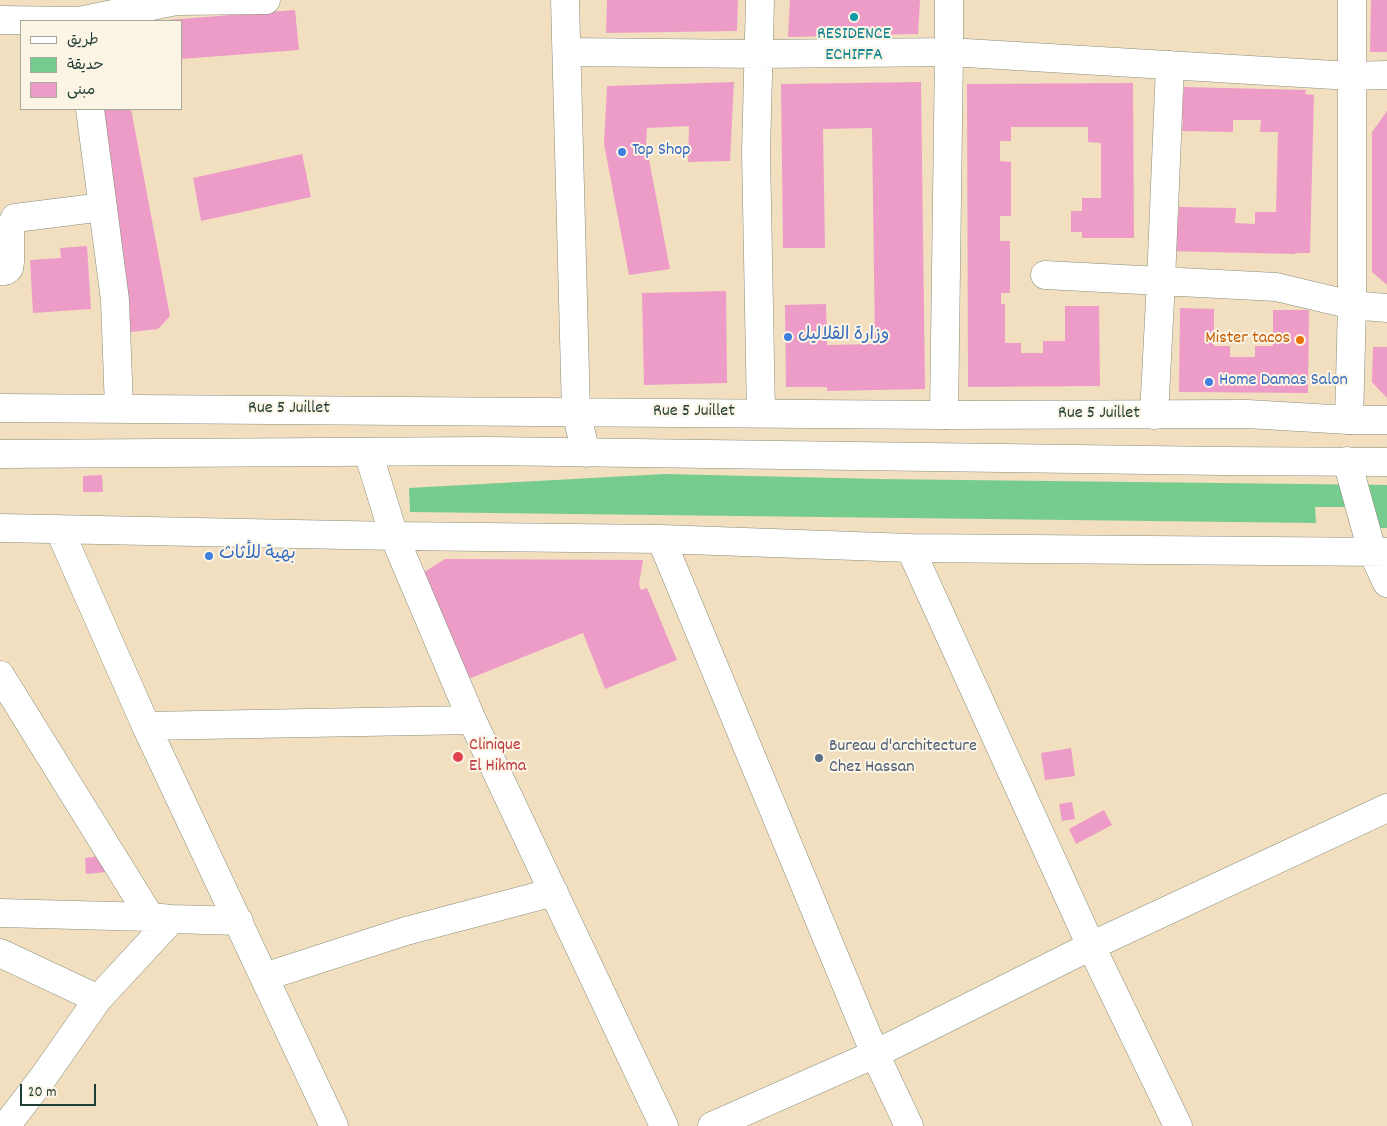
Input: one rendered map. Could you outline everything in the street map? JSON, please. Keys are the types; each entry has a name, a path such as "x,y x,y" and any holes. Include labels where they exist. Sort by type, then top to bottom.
{"street":[{"path":"79,20 81,0"},
{"path":"84,20 176,1 266,0"},
{"path":"565,0 576,412 586,453"},
{"path":"760,0 756,152 761,414"},
{"path":"944,415 949,52 948,0"},
{"path":"1349,420 1352,305 1352,0"},
{"path":"0,20 20,20"},
{"path":"567,52 759,54 949,52 1351,76 1387,75"},
{"path":"1154,415 1170,65"},
{"path":"90,110 115,300 118,408"},
{"path":"0,271 6,271 9,268 10,228 15,218 103,208"},
{"path":"1045,276 1276,287 1352,305 1387,308"},
{"name":"Rue 5 Juillet","path":"0,408 944,415 1246,414 1349,420 1387,420"},
{"path":"368,452 394,536 472,720 664,1126"},
{"path":"0,454 488,452 1387,462"},
{"path":"1347,461 1380,552 1387,583"},
{"path":"0,528 661,539 910,548 1380,552"},
{"path":"60,529 146,726 334,1126"},
{"path":"661,539 875,1054 909,1126"},
{"path":"910,548 1090,946 1178,1126"},
{"path":"0,675 9,703 161,918"},
{"path":"146,726 472,720"},
{"path":"712,1126 875,1054 1090,946 1387,808"},
{"path":"264,977 406,931 554,892"},
{"path":"0,913 239,922"},
{"path":"6,1126 42,1079 98,999 161,918"},
{"path":"0,953 98,999"},
{"path":"0,1107 6,1126"}],"green space":[{"path":"665,474 879,479 1387,485 1387,528 1374,528 1373,507 1315,507 1316,523 410,512 409,488"}],"building":[{"path":"607,0 738,0 737,31 606,33"},
{"name":"RESIDENCE ECHIFFA","path":"790,0 920,0 918,34 788,37"},
{"path":"1371,0 1387,0 1387,52 1370,52"},
{"path":"295,10 299,50 182,59 182,20 167,20"},
{"path":"734,82 730,161 688,162 689,126 647,128 646,144 670,269 629,275 604,144 607,86"},
{"path":"921,82 925,389 827,391 827,387 786,387 785,305 826,304 827,345 875,344 872,128 823,129 825,248 783,248 781,84"},
{"path":"1133,83 1134,238 1082,238 1082,232 1071,232 1071,211 1082,211 1082,198 1101,198 1101,143 1088,142 1088,127 1011,127 1011,141 1000,141 1000,161 1011,162 1011,216 1000,216 1000,241 1010,241 1010,293 1001,293 1001,304 1005,304 1005,343 1021,343 1021,353 1043,353 1043,341 1065,341 1065,306 1099,306 1100,386 968,387 967,84"},
{"path":"1184,87 1306,90 1305,94 1314,95 1310,253 1164,251 1166,215 1179,215 1179,207 1236,208 1235,223 1255,224 1255,212 1276,212 1278,132 1260,132 1261,120 1233,120 1233,132 1182,131 1183,119 1172,119 1173,93 1184,93"},
{"path":"88,110 131,110 170,316 158,329 131,332"},
{"path":"1387,111 1387,285 1372,272 1372,132"},
{"path":"302,154 311,197 201,221 193,178"},
{"path":"87,246 91,309 33,313 30,260 61,258 60,248"},
{"path":"726,291 727,383 644,385 642,293"},
{"path":"1180,308 1214,309 1214,346 1230,346 1230,357 1255,357 1255,346 1273,346 1273,310 1309,310 1308,393 1179,392"},
{"path":"1373,347 1387,347 1387,398 1372,382"},
{"path":"102,475 103,492 83,492 83,476"},
{"path":"445,559 643,560 639,584 641,590 647,588 677,660 605,689 583,633 466,680 421,574"},
{"path":"1071,748 1075,776 1045,780 1041,753"},
{"path":"1072,802 1075,819 1062,821 1059,804"},
{"path":"1104,810 1112,825 1076,844 1069,829"},
{"path":"114,854 116,871 86,874 85,858"}],"place":[{"name":"RESIDENCE ECHIFFA","path":"854,17"},
{"name":"Top Shop","path":"622,152"},
{"name":"وزارة القلاليل","path":"788,337"},
{"name":"Mister tacos","path":"1300,340"},
{"name":"Home Damas Salon","path":"1209,382"},
{"name":"بهية للأثاث","path":"209,556"},
{"name":"Clinique El Hikma","path":"458,757"},
{"name":"Bureau d'architecture Chez Hassan","path":"819,758"}]}
